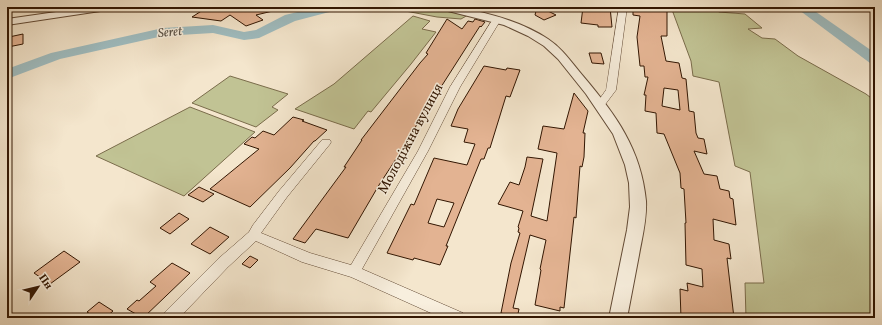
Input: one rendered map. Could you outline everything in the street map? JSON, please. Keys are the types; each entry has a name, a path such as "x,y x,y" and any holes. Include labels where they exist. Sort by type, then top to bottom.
{"street":[{"path":"7,22 61,16 107,7"},
{"path":"601,104 611,90 623,7"},
{"path":"451,8 530,33 544,41 558,53 601,104 616,126 628,150 636,175 639,203 635,233 618,318"},
{"name":"Молодіжна вулиця","path":"354,272 422,151 455,87 496,21"},
{"path":"169,318 223,263 254,235 257,228 279,199 326,142"},
{"path":"254,235 307,258 354,272 458,318"}],"green space":[{"path":"384,7 447,7 468,15 461,19 437,17"},
{"path":"671,7 712,7 719,12 745,14 762,28 748,29 762,38 775,39 798,56 866,94 875,101 875,318 746,318 745,283 764,283 750,172 735,166 719,82 693,76 691,61"},
{"path":"413,16 430,21 422,29 436,32 371,112 368,111 354,129 295,109 334,84"},
{"path":"230,76 288,94 272,107 278,110 256,127 192,103"},
{"path":"190,107 255,132 184,196 96,156"}],"building":[{"path":"212,7 276,7 277,10 256,15 263,20 246,26 230,15 221,21 192,17 203,10"},
{"path":"537,7 556,15 544,20 535,15"},
{"path":"583,7 610,7 612,27 598,27 598,25 581,23"},
{"path":"633,7 667,8 667,36 661,36 666,61 679,63 682,78 686,79 689,111 694,112 696,133 698,138 704,139 707,154 694,151 704,174 717,176 720,189 729,191 730,198 733,199 736,225 713,219 714,240 729,244 731,259 727,258 734,318 681,318 680,289 688,291 687,283 703,287 702,269 686,265 684,189 681,188 680,173 664,134 657,133 656,113 645,111 646,95 644,95 648,77 645,77 644,66 640,66 637,37 640,16 633,15","holes":["664,88 678,90 680,110 662,106"]},
{"path":"447,19 462,29 468,21 473,22 475,19 485,22 481,27 480,26 432,101 429,100 410,138 408,138 397,159 379,185 348,238 316,229 305,243 293,239 346,167 344,167 361,140 428,54 426,53"},
{"path":"23,34 23,44 8,47 9,37"},
{"path":"589,53 601,53 604,64 592,63"},
{"path":"484,66 506,70 507,68 520,70 510,97 506,96 490,148 488,148 484,159 481,159 446,246 448,246 440,265 387,253 411,204 414,205 434,158 467,165 475,144 464,142 468,129 451,126 458,109","holes":["437,199 454,203 444,227 428,223"]},
{"path":"574,93 588,111 583,133 585,133 584,157 582,167 580,166 576,218 574,217 564,308 560,307 560,311 535,305 546,240 530,235 513,308 519,309 517,318 504,316 505,314 501,313 511,263 520,233 518,232 518,227 523,211 498,204 510,182 519,185 527,157 543,159 531,216 547,221 557,153 538,149 543,126 564,129"},
{"path":"293,117 327,130 314,141 290,168 250,207 210,189 259,149 244,144 252,137 255,138 263,131 274,135"},
{"path":"199,187 214,194 203,202 188,195"},
{"path":"179,213 189,219 170,234 160,228"},
{"path":"210,227 229,237 210,254 191,244"},
{"path":"64,251 80,262 50,284 34,273"},
{"path":"250,256 258,260 250,268 242,264"},
{"path":"172,263 190,273 143,318 127,309 156,286 150,282"},
{"path":"99,302 113,311 105,318 96,318 87,312"}],"waterway":[{"name":"Seret","path":"7,74 56,56 163,32 213,29 244,36 259,34 290,18 333,7"},
{"path":"801,7 875,60"}]}
